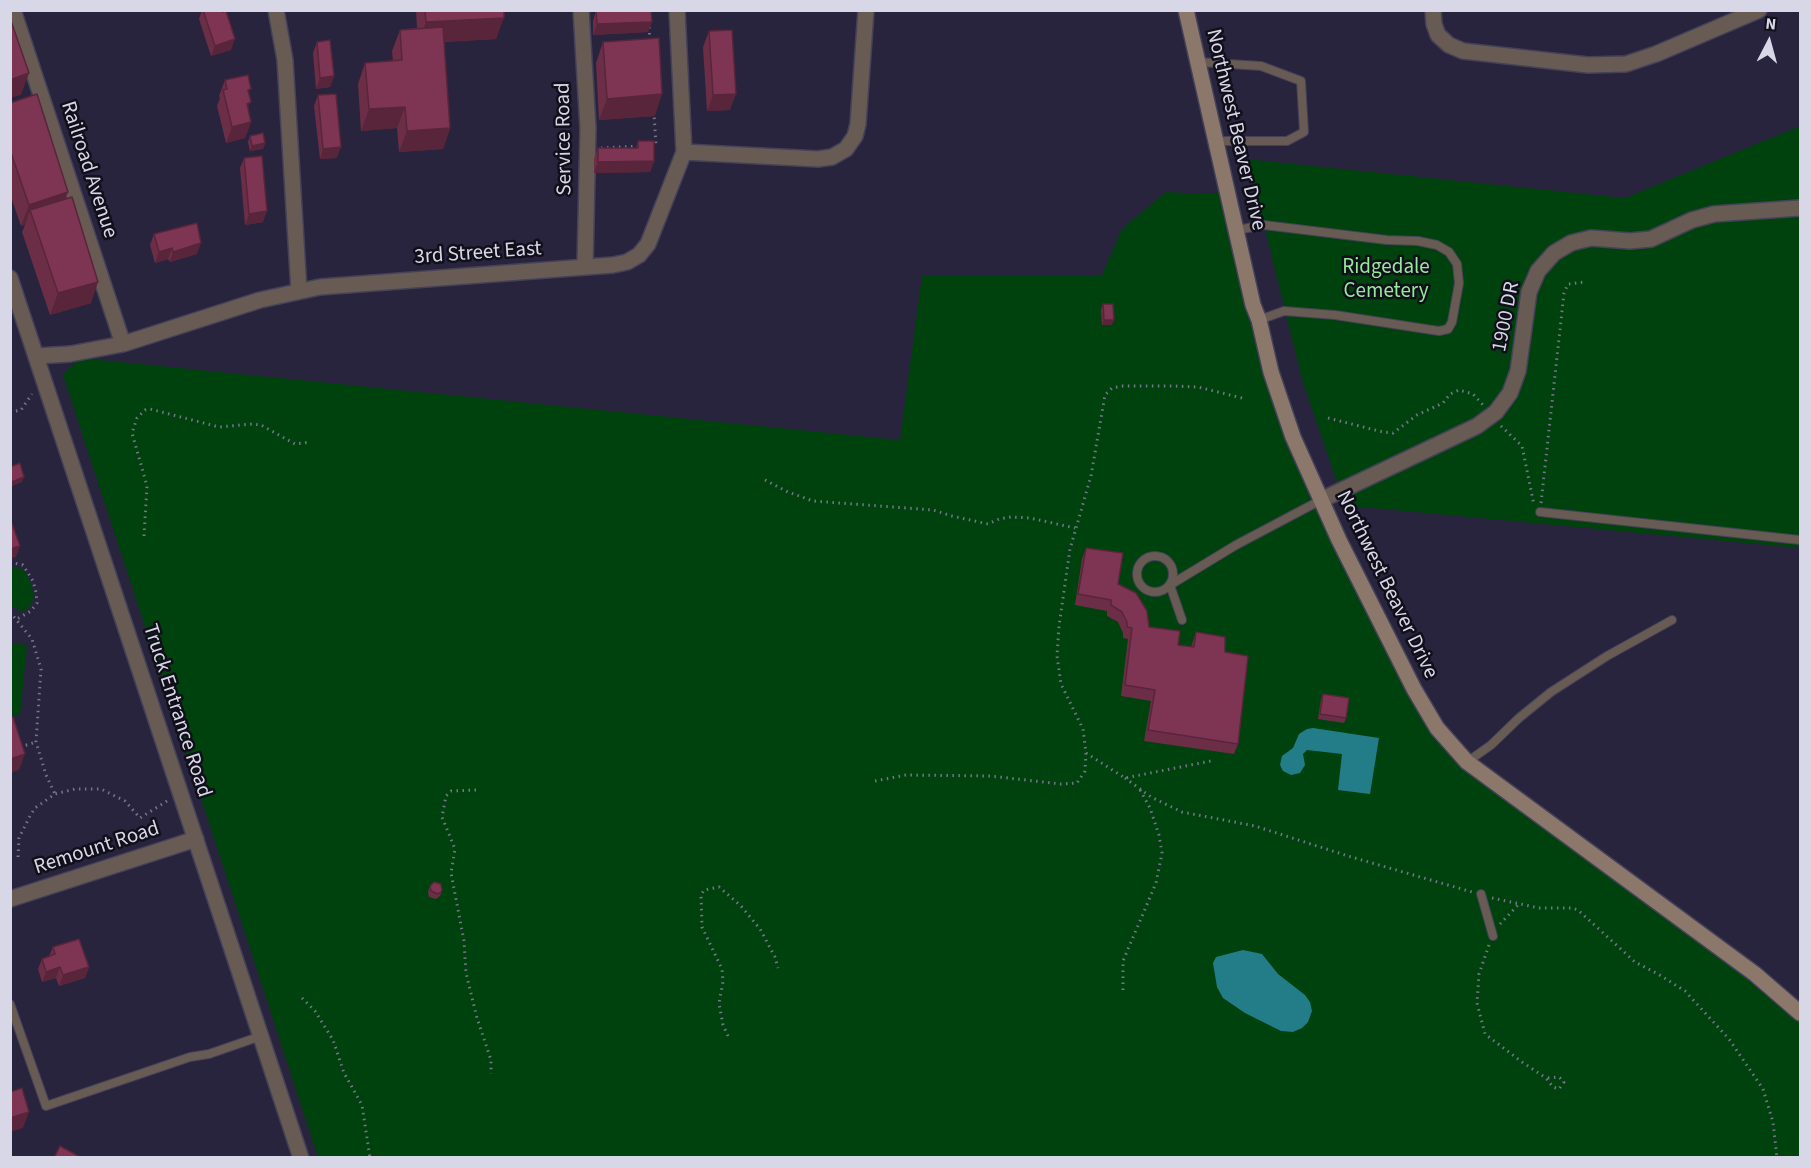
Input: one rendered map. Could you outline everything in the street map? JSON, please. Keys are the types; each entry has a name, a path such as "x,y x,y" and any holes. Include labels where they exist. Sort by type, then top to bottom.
{"main road":[{"name":"Northwest Beaver Drive","path":"1186,10 1253,304 1271,372 1293,437 1320,500 1414,690 1437,728 1467,762 1755,974 1800,1013"}],"street":[{"name":"Railroad Avenue","path":"13,10 123,344"},
{"path":"276,10 285,60 299,291"},
{"name":"Service Road","path":"581,10 589,149 585,267"},
{"path":"677,10 686,145 684,152 818,159 832,157 846,149 854,137 858,124 866,10"},
{"path":"1433,10 1438,35 1449,45 1463,51 1588,65 1626,64 1656,54 1759,10"},
{"name":"3rd Street East","path":"36,356 70,354 123,344 260,300 320,287 627,262 639,255 648,244 684,152"},
{"name":"1900 DR","path":"1320,500 1477,426 1497,412 1510,393 1518,371 1529,292 1538,271 1554,253 1571,243 1591,238 1630,241 1651,239 1692,220 1714,214 1800,208"},
{"name":"Truck Entrance Road","path":"10,278 301,1158"},
{"name":"Remount Road","path":"10,899 196,839"}],"lane":[{"path":"1198,62 1261,66 1301,81 1304,132 1287,141 1216,141"},
{"path":"1237,230 1264,225 1387,240 1418,241 1437,245 1449,252 1457,264 1459,283 1452,322 1448,328 1439,331 1335,315 1284,311 1259,320"},
{"path":"1182,620 1170,585 1173,573 1170,566 1165,560 1157,557 1150,557 1140,564 1137,580 1144,589 1156,592 1164,590 1170,585 1236,544 1320,500"},
{"path":"1540,512 1800,540"},
{"path":"1467,762 1491,745 1519,717 1551,692 1606,656 1672,620"},
{"path":"1481,894 1493,936"},
{"path":"10,1004 46,1106 190,1057 209,1054 261,1036"}],"path":[{"path":"649,22 650,44"},
{"path":"589,149 656,145 654,112"},
{"path":"1540,512 1564,293 1568,284 1585,282"},
{"path":"875,781 906,775 990,776 1061,784 1077,783 1085,771 1086,753 1083,729 1061,684 1057,656 1059,626 1070,549 1091,476 1105,395 1112,388 1123,386 1198,387 1246,399"},
{"path":"10,412 21,410 32,394"},
{"path":"144,536 147,486 132,433 137,418 145,410 219,427 261,425 295,444 311,442"},
{"path":"765,480 813,501 933,510 981,524 1011,517 1030,518 1076,528"},
{"path":"10,562 23,565 33,581 36,592 37,603 31,611 17,619"},
{"path":"10,612 32,639 40,669 36,742 45,775 55,794"},
{"path":"12,750 36,742"},
{"path":"1086,753 1125,778 1211,761"},
{"path":"1124,990 1123,961 1156,884 1162,853 1150,808 1139,788"},
{"path":"18,857 19,838 30,816 35,808 55,794 75,789 100,789 125,801 140,818 169,800"},
{"path":"476,790 451,792 446,796 442,817 454,849 451,873 464,941 466,973 491,1060 491,1074"},
{"path":"728,1036 718,1003 723,982 722,969 702,927 701,895 704,890 719,887 741,906 760,929 775,957 778,968"},
{"path":"1518,905 1501,921 1493,936 1479,974 1477,1003 1485,1034 1546,1077 1553,1087 1559,1089 1564,1082 1558,1077 1546,1077"},
{"path":"302,998 315,1011 333,1040 344,1073 362,1105 370,1158"}],"green space":[{"name":"Ridgedale Cemetery","path":"1800,126 1800,548 1351,506 1341,494 1302,379 1264,225 1245,159 1625,198"},
{"path":"1166,192 1202,194 1222,192 1265,374 1283,433 1305,483 1421,715 1611,878 1740,973 1800,1023 1800,1157 318,1157 63,375 80,358 900,440 922,275 1102,275 1122,229"},
{"path":"11,567 20,568 30,581 33,600 27,610 21,611 11,606"},
{"path":"11,643 27,645 20,716 11,715"}],"shaded area":[{"path":"1313,728 1379,738 1370,794 1338,790 1342,754 1307,750 1303,754 1305,765 1300,773 1291,775 1283,771 1280,765 1282,756 1293,748 1299,734"},
{"path":"1243,950 1262,954 1278,974 1305,995 1312,1011 1308,1022 1302,1028 1293,1032 1281,1031 1245,1013 1223,998 1217,987 1213,963 1216,957"}],"building":[{"path":"203,10 226,11 235,39 215,46"},
{"path":"425,10 504,10 504,18 426,22"},
{"path":"596,10 651,10 652,22 597,24"},
{"path":"10,18 29,73 10,80"},
{"path":"443,27 450,128 407,131 405,107 369,109 365,63 402,60 400,30"},
{"path":"732,30 736,94 713,95 709,31"},
{"path":"659,38 662,94 607,99 603,42"},
{"path":"330,40 334,76 320,78 317,42"},
{"path":"248,75 251,102 247,104 251,122 232,127 223,90 227,89 225,80"},
{"path":"37,94 68,192 29,205 10,150 10,103"},
{"path":"336,94 341,147 323,149 318,95"},
{"path":"263,133 265,143 252,146 250,136"},
{"path":"638,141 654,141 654,161 598,162 598,148 638,148"},
{"path":"262,156 267,211 249,214 244,158"},
{"path":"72,197 98,282 58,293 30,210"},
{"path":"197,223 201,243 173,252 172,248 159,252 154,234"},
{"path":"1103,304 1113,304 1114,320 1104,320"},
{"path":"20,463 24,477 12,482 10,467"},
{"path":"10,518 20,546 10,549"},
{"path":"1086,548 1123,553 1118,584 1136,593 1147,611 1149,627 1180,631 1178,645 1194,647 1196,632 1225,637 1225,652 1248,656 1238,744 1148,730 1155,690 1125,685 1132,628 1127,627 1122,612 1111,605 1111,600 1078,594"},
{"path":"1323,694 1349,698 1346,718 1320,714"},
{"path":"13,717 25,754 10,759 10,718"},
{"path":"434,882 441,884 442,891 438,894 431,891 430,886"},
{"path":"79,939 89,967 63,975 60,967 46,972 42,959 55,954 53,947"},
{"path":"22,1088 29,1112 10,1118 10,1092"},
{"path":"60,1146 82,1158 54,1158"}]}
